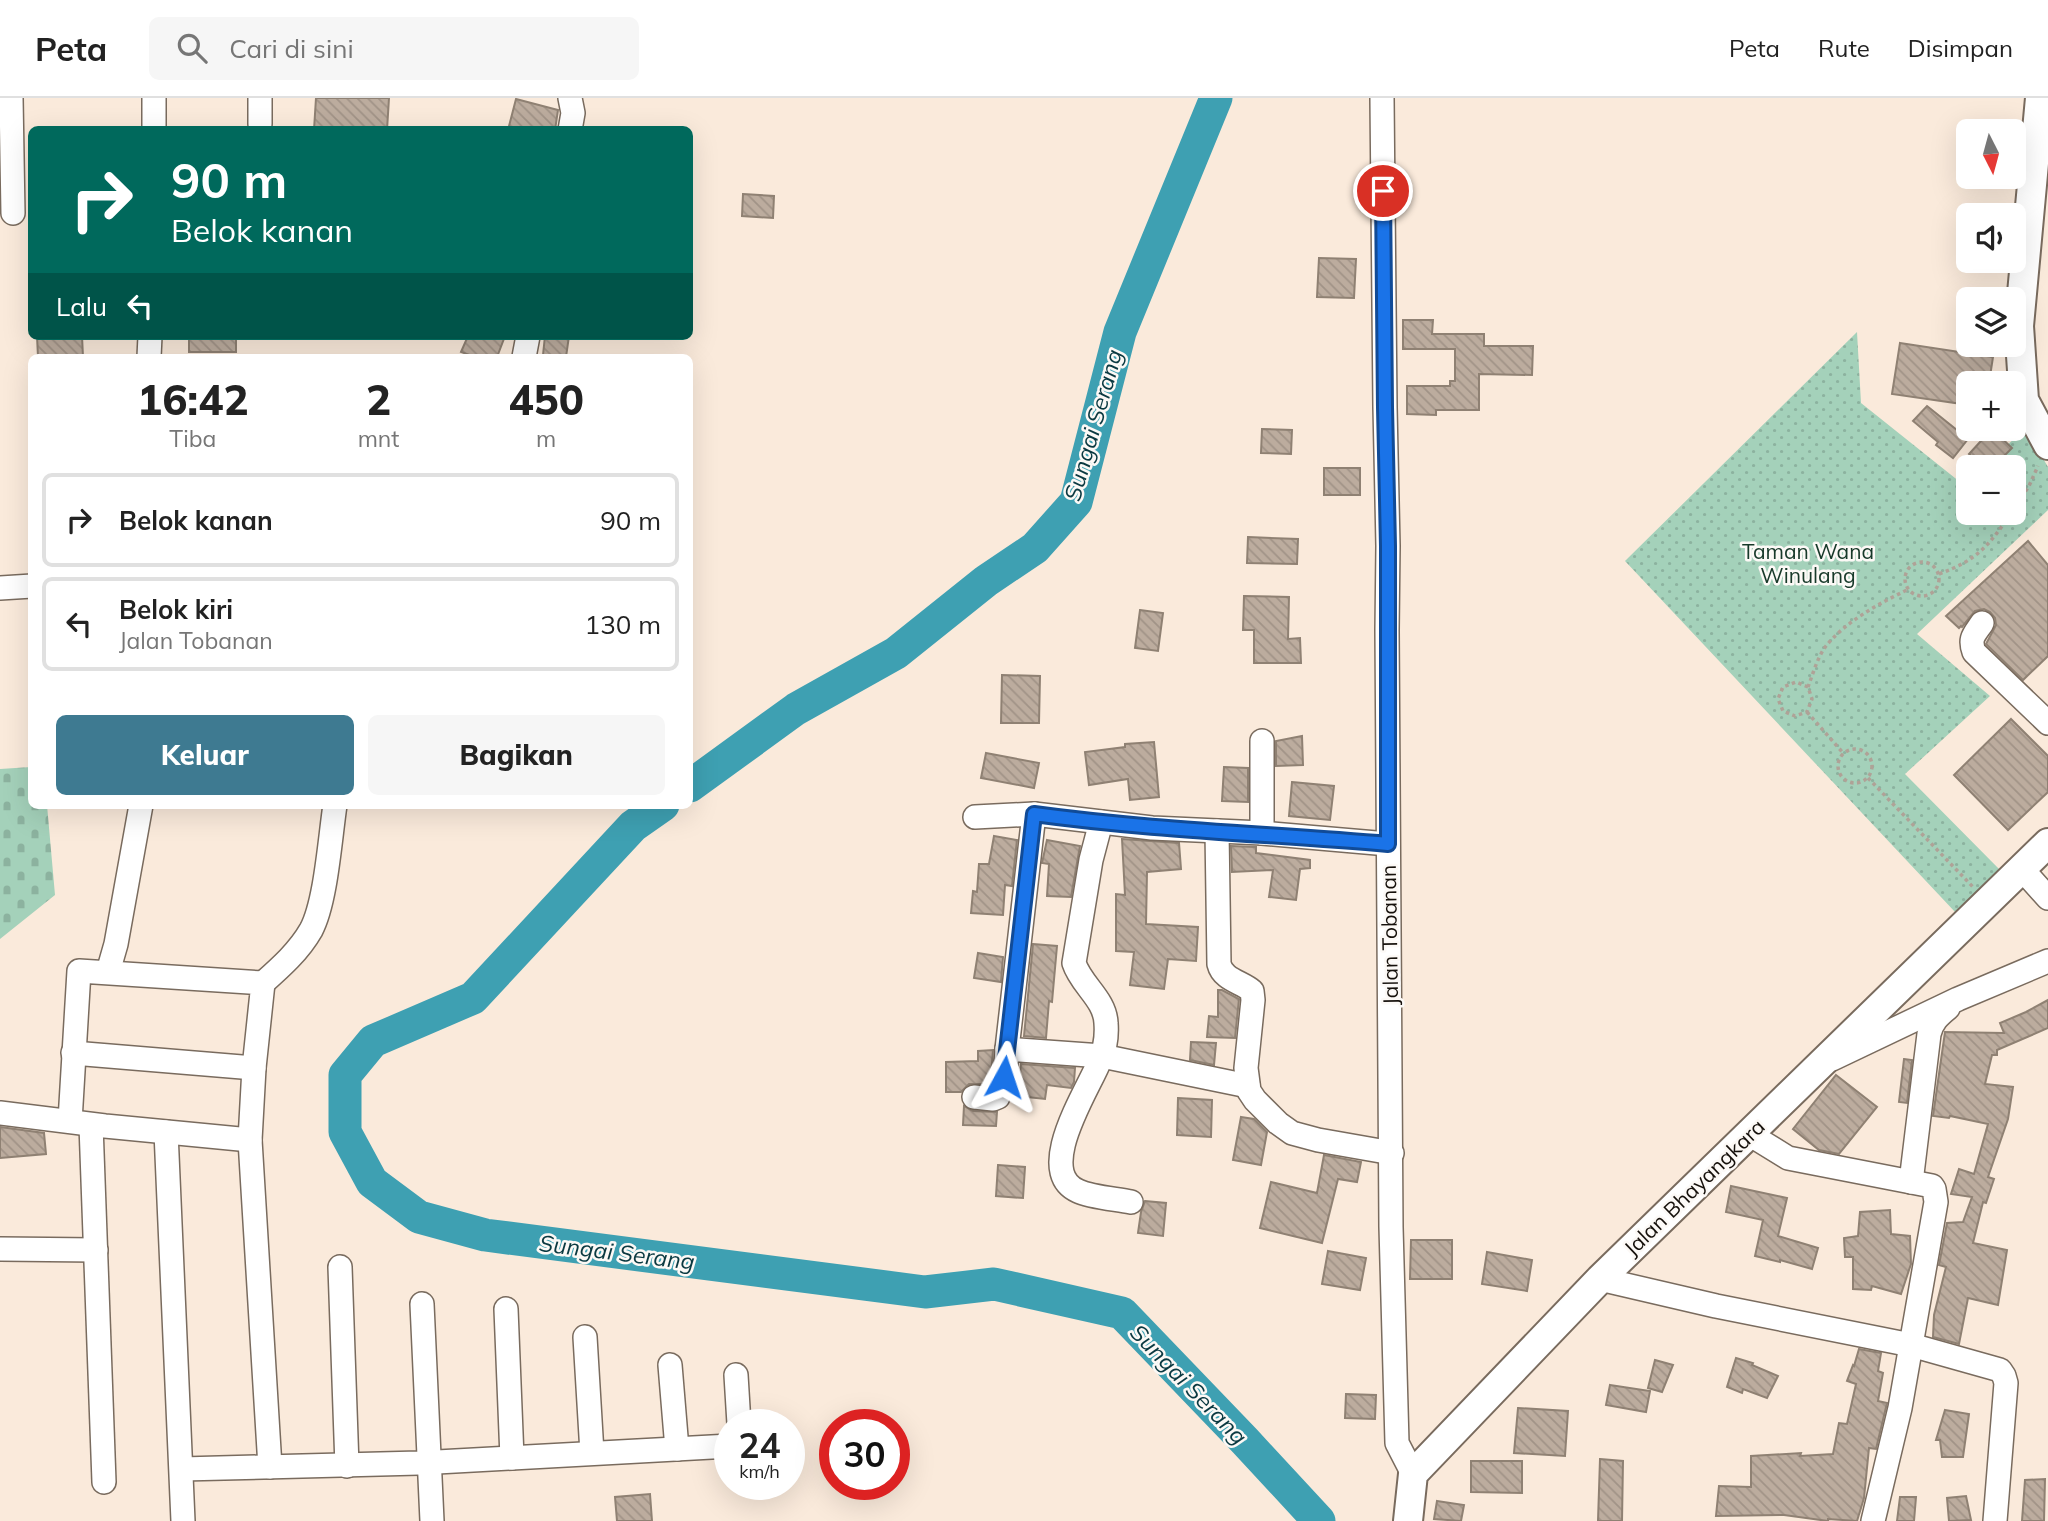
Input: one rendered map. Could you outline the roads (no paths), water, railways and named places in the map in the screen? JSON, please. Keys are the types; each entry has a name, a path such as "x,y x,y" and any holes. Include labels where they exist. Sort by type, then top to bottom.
{"main road":[{"path":"2040,98 2019,326 2024,400 2048,445"},
{"path":"1820,1065 2048,843"},
{"name":"Jalan Bhayangkara","path":"1410,1498 1600,1279 1820,1065"}],"street":[{"path":"11,98 15,213"},
{"path":"154,98 154,126"},
{"path":"260,98 260,124"},
{"path":"570,98 573,113 570,126"},
{"name":"Jalan Tobanan","path":"1382,98 1388,546 1391,1227 1397,1443 1410,1498"},
{"path":"0,588 28,586"},
{"path":"1982,623 1971,643 1974,652 2048,723"},
{"path":"1262,741 1262,834"},
{"path":"108,972 116,944 140,809"},
{"path":"270,1467 250,1140 254,1068 263,983 288,960 312,927 322,891 334,809"},
{"path":"975,817 1034,814 1101,822 1388,844"},
{"path":"974,1097 998,1097 1004,1077 1034,814"},
{"path":"1101,822 1091,860 1074,963 1077,972 1098,999 1107,1023 1102,1056 1066,1132 1062,1149 1063,1172 1067,1183 1078,1191 1130,1202"},
{"path":"1217,831 1219,964 1225,975 1252,992 1246,1068 1248,1086 1255,1100 1292,1133 1392,1153"},
{"path":"2021,868 2048,898"},
{"name":"Jalan Bhayangkara","path":"1820,1065 1958,999 2048,961"},
{"path":"104,1482 96,1250 74,1054 79,972 263,983"},
{"path":"1911,1182 1931,1025 1937,1016 1958,999"},
{"path":"1007,1049 1102,1056 1248,1086"},
{"path":"74,1054 254,1068"},
{"path":"0,1113 250,1140"},
{"path":"166,1132 183,1521"},
{"path":"1749,1134 1788,1158 1932,1186 1936,1195 1900,1408 1873,1521"},
{"path":"0,1249 96,1250"},
{"path":"340,1267 347,1466"},
{"path":"1600,1279 1716,1306 1911,1345 2000,1370 2006,1383 1994,1521"},
{"path":"422,1304 432,1521"},
{"path":"506,1309 512,1458"},
{"path":"586,1337 592,1454"},
{"path":"670,1365 677,1449"},
{"path":"736,1375 738,1409"},
{"path":"182,1469 347,1466 714,1447"}],"waterway":[{"name":"Sungai Serang","path":"693,784 796,709 896,653 986,581 1035,548 1076,502 1120,332 1216,98"},
{"name":"Sungai Serang","path":"657,809 633,826 473,998 373,1041 345,1075 345,1132 372,1182 419,1217 485,1235 925,1292 994,1284 1122,1313 1319,1521"}],"park label":[{"name":"Taman Wana Winulang","path":"1808,563"}]}
